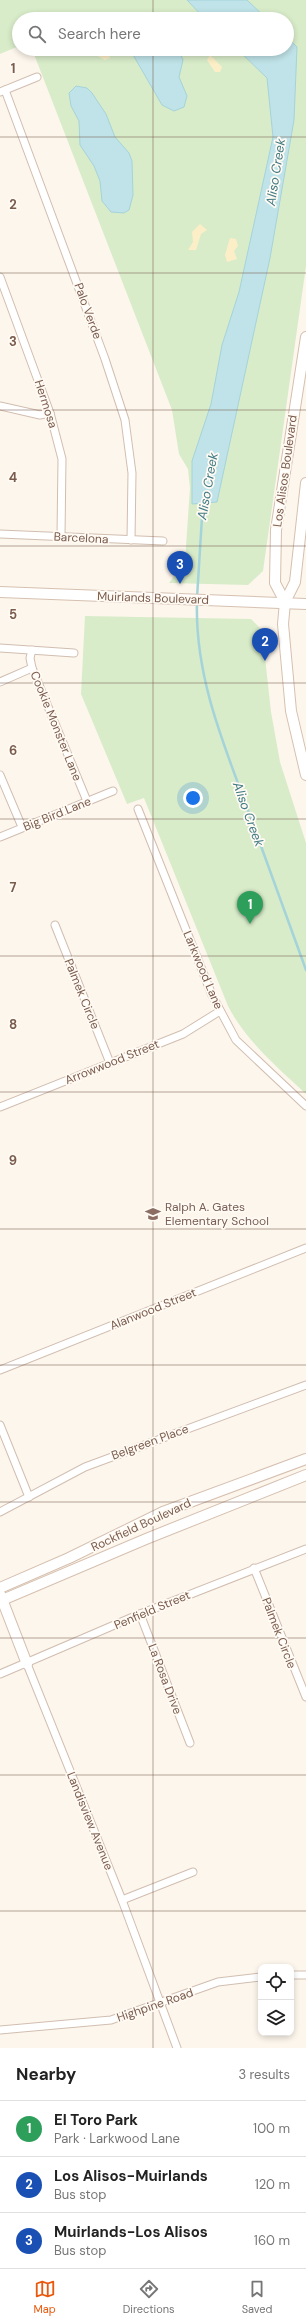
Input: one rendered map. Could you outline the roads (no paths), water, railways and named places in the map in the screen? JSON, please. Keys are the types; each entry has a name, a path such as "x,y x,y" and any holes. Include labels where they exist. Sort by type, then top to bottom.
{"main road":[{"name":"Los Alisos Boulevard","path":"285,602 275,583 276,530 306,338"},
{"name":"Los Alisos Boulevard","path":"306,483 295,582 285,602 283,624 287,676 292,711 306,775"},
{"name":"Muirlands Boulevard","path":"0,592 306,604"},
{"name":"Rockfield Boulevard","path":"0,1588 69,1558 163,1512 306,1459"},
{"name":"Rockfield Boulevard","path":"1,1598 146,1538 306,1475"},
{"name":"Landisview Avenue","path":"1,1598 27,1664"}],"street":[{"path":"3,91 37,77"},
{"name":"Palo Verde","path":"3,91 105,359 125,420 132,473 131,540"},
{"name":"Hermosa","path":"0,277 50,413 62,459 61,536"},
{"path":"0,406 40,415 50,413"},
{"name":"Barcelona","path":"0,534 162,542"},
{"path":"0,648 74,653"},
{"name":"Cookie Monster Lane","path":"32,650 30,658 32,668 87,802"},
{"path":"0,682 32,668"},
{"path":"0,775 22,828"},
{"name":"Big Bird Lane","path":"0,836 113,791"},
{"name":"Larkwood Lane","path":"138,809 212,995 236,1040 306,1106"},
{"name":"Palmek Circle","path":"55,925 110,1063"},
{"name":"Arrowwood Street","path":"0,1107 183,1034 220,1011"},
{"name":"Alanwood Street","path":"0,1370 306,1248"},
{"name":"Belgreen Place","path":"0,1512 105,1459 306,1385"},
{"path":"0,1425 29,1497"},
{"name":"Penfield Street","path":"0,1674 27,1664 140,1614 254,1568 306,1549"},
{"name":"Palmek Circle","path":"254,1568 306,1697"},
{"name":"La Rosa Drive","path":"140,1614 190,1743"},
{"name":"Landisview Avenue","path":"27,1664 122,1900 162,2003 177,2048"},
{"path":"122,1900 193,1872"},
{"path":"294,1975 306,1975"},
{"name":"Highpine Road","path":"0,2030 111,2020 218,1982 258,1977"}],"water":[{"path":"187,0 247,0 260,12 198,12"},
{"path":"294,44 297,47 294,120 270,258 217,502 192,504 192,461 211,404 222,345 239,292 273,137 267,78 244,56 294,56"},
{"path":"134,56 181,56 183,60 179,77 187,96 184,107 174,111 162,105"},
{"path":"76,86 87,88 92,93 106,114 115,137 129,153 132,161 133,195 129,210 124,213 111,212 102,201 100,181 94,166 80,145 79,121 71,106 69,93"}],"waterway":[{"name":"Aliso Creek","path":"197,598 203,501"},
{"name":"Aliso Creek","path":"197,603 200,655 211,705 227,754 306,970"}],"place":[{"name":"Muirlands-Los Alisos","path":"180,584"},
{"name":"Los Alisos-Muirlands","path":"265,661"},
{"name":"El Toro Park","path":"250,924"},
{"name":"Ralph A. Gates Elementary School","path":"153,1214"}]}
